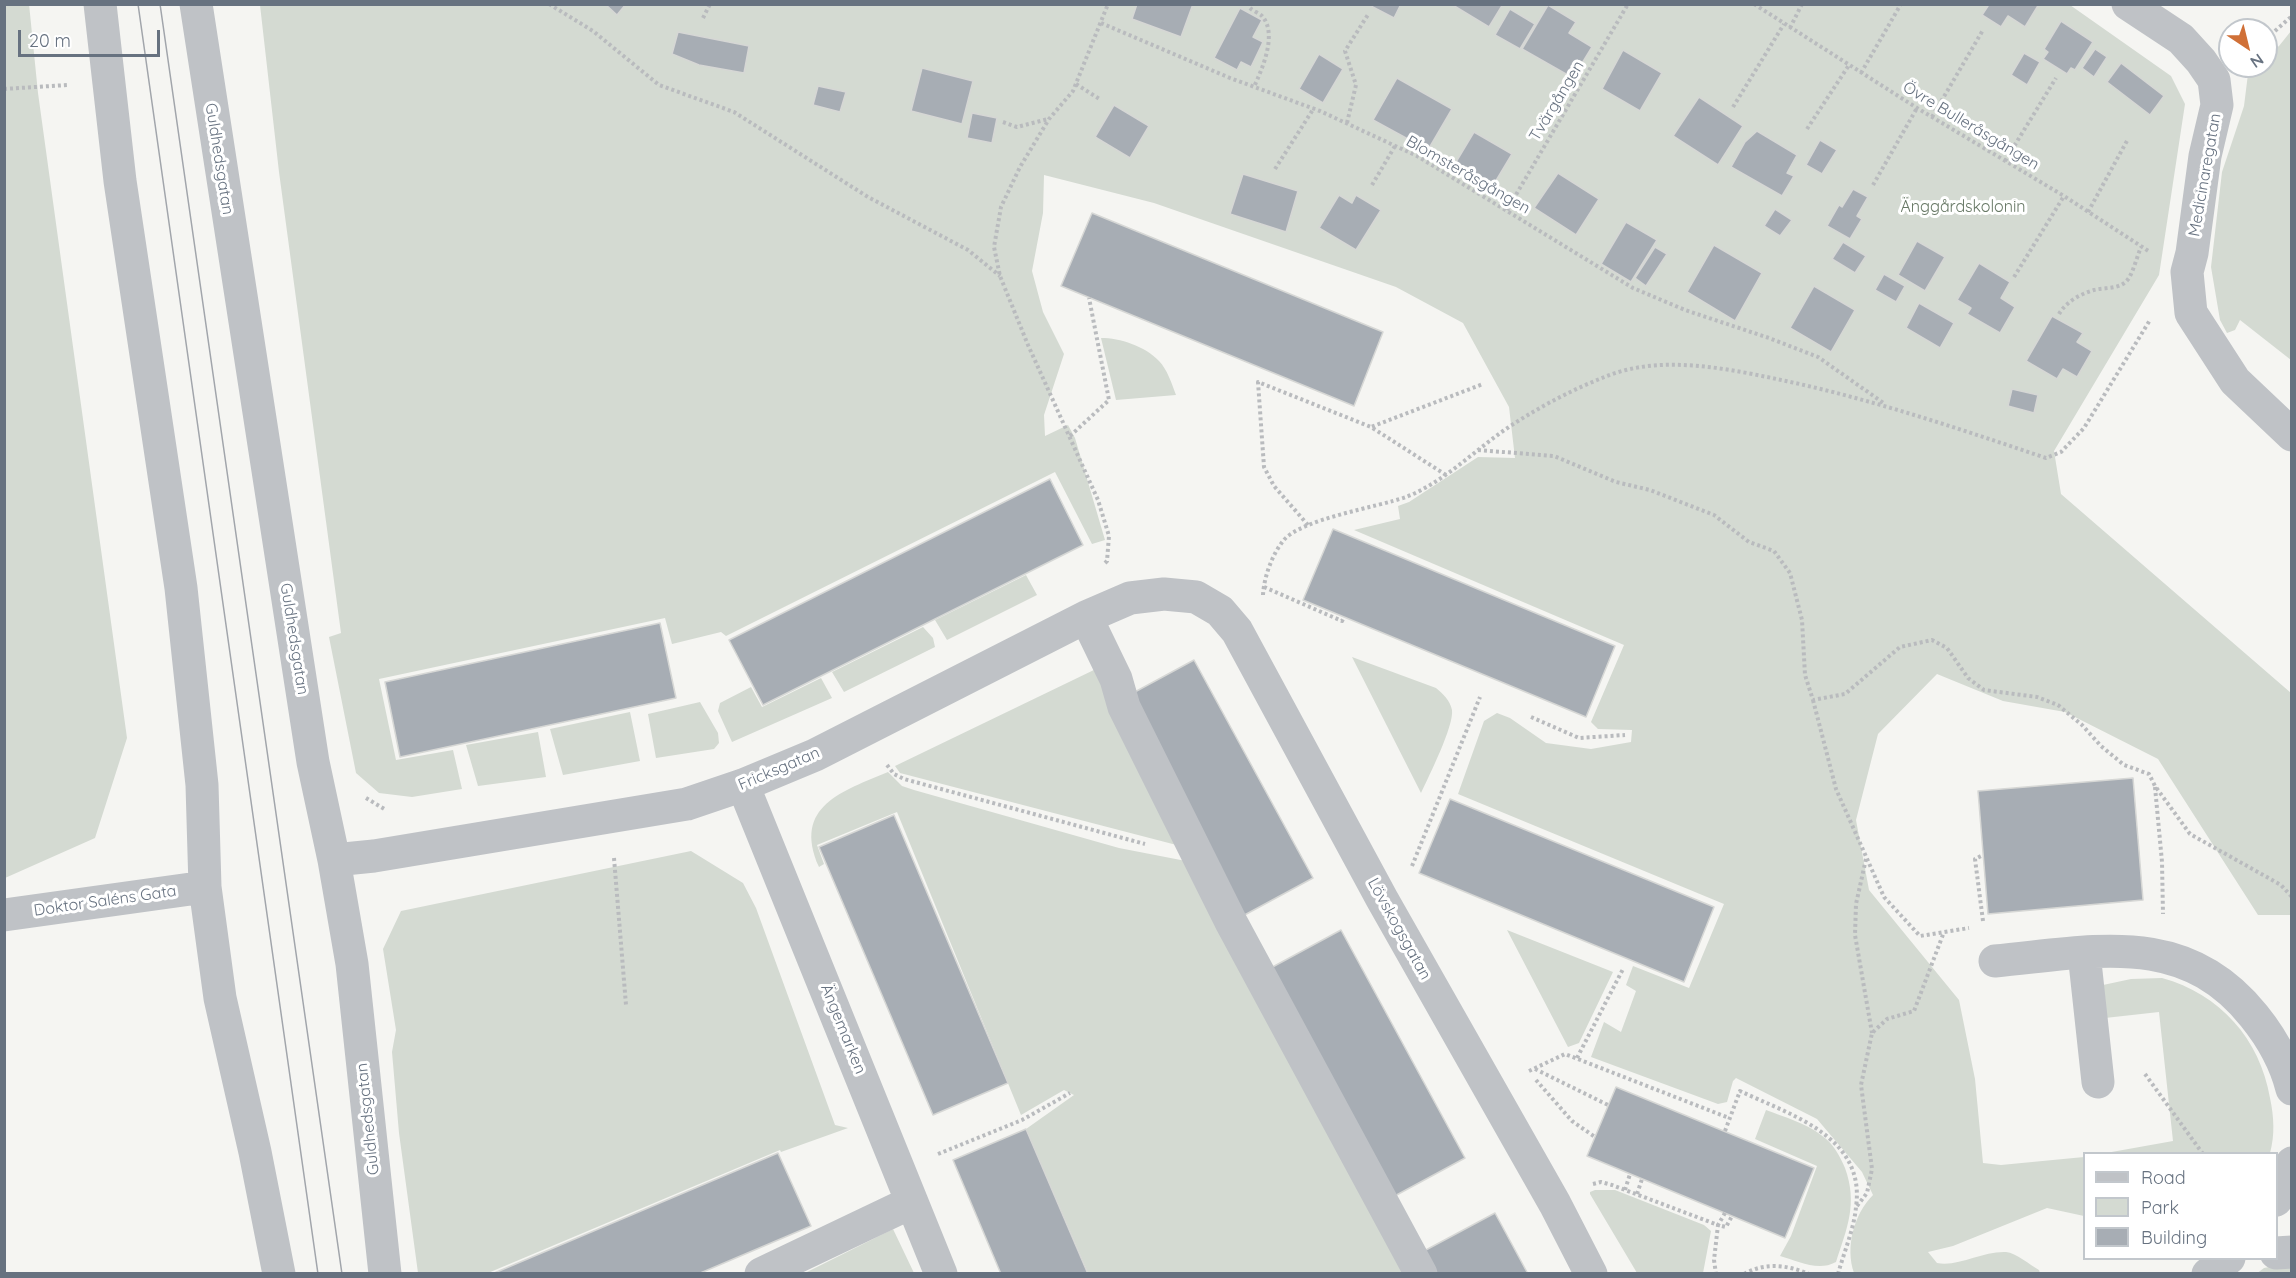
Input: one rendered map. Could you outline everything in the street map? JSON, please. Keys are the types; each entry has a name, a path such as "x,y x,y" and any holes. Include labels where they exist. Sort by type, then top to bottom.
{"street":[{"path":"100,4 120,181 181,588 202,785 205,887 220,998 255,1152 279,1274"},
{"name":"Guldhedsgatan","path":"196,4 313,762 334,860 352,964 385,1274"},
{"name":"Medicinaregatan","path":"2128,4 2181,39 2214,80 2217,105 2205,156 2192,253 2187,272 2191,313 2235,381 2292,435"},
{"name":"Fricksgatan","path":"334,860 374,856 687,804 815,755 1086,617 1130,598 1164,594 1196,597"},
{"name":"Lövskogsgatan","path":"1196,597 1220,611 1237,631 1382,899 1555,1204 1591,1274"},
{"path":"1086,617 1116,679 1124,707 1231,922 1421,1274"},
{"name":"Ängemarken","path":"743,784 770,846 941,1274"},
{"name":"Doktor Saléns Gata","path":"4,915 205,887"},
{"path":"1990,947 2084,953 2111,951 2154,953 2174,958 2202,970 2226,986 2241,1000 2274,1043 2292,1089"},
{"path":"2084,953 2098,1082"},
{"path":"2278,1198 2292,1163"},
{"path":"761,1274 912,1202"},
{"path":"2208,1274 2226,1260"}],"path":[{"path":"549,4 593,31 658,85 734,112 868,197 968,250 1000,276"},
{"path":"703,18 710,4"},
{"path":"1099,567 1107,561 1109,536 1098,500 1039,372 1000,276 994,247 1001,207 1020,167 1050,118 1073,91 1108,4"},
{"name":"Tvärgången","path":"1507,210 1628,4"},
{"name":"Övre Bulleråsgången","path":"1754,4 1917,108 2064,196 2158,258"},
{"path":"1790,28 1802,4"},
{"path":"1861,73 1901,4"},
{"path":"1250,8 1262,16 1268,27 1265,62 1254,87"},
{"path":"1347,123 1356,85 1345,51 1369,13"},
{"path":"2278,28 2292,15"},
{"name":"Blomsteråsgången","path":"1101,23 1254,87 1314,108 1417,156 1633,288 1685,310 1818,357 1888,406"},
{"path":"1733,107 1784,24"},
{"path":"1932,117 1983,30"},
{"path":"1807,129 1849,65"},
{"path":"2005,161 2056,78"},
{"path":"1076,84 1101,100"},
{"path":"4,88 70,85"},
{"path":"1275,170 1314,108"},
{"path":"1873,185 1917,108"},
{"path":"1003,122 1017,127 1050,118"},
{"path":"2088,212 2128,139"},
{"path":"1372,185 1395,146"},
{"path":"2014,277 2064,196"},
{"path":"2059,314 2064,306 2078,297 2094,290 2118,287 2128,279 2141,247"},
{"path":"1070,436 1109,400 1089,298"},
{"path":"1264,605 1265,577 1284,540 1308,525 1408,496 1446,475 1505,430 1555,400 1609,375 1649,366 1682,365 1734,370 1825,389 1888,406 2046,458 2061,452 2084,428 2153,314"},
{"path":"1308,525 1274,486 1264,467 1258,382 1371,427 1446,475"},
{"path":"1371,427 1483,384"},
{"path":"1478,450 1554,456 1616,482 1650,490 1714,515 1749,542 1774,551 1790,573 1802,620 1805,675 1836,789 1884,897 1920,936"},
{"path":"1264,587 1342,621 1344,617"},
{"path":"1813,700 1845,694 1900,647 1932,640 1947,648 1968,678 1984,690 2037,697 2058,705 2124,765 2149,774 2155,786 2190,834 2281,885 2292,897"},
{"path":"1410,870 1480,697"},
{"path":"1531,717 1579,738 1625,735"},
{"path":"885,763 894,774 904,779 1139,842"},
{"path":"2154,953 2163,915 2162,862 2155,786"},
{"path":"366,798 391,812"},
{"path":"614,848 626,1005"},
{"path":"1983,855 1975,860 1990,947"},
{"path":"1857,1206 1868,1193 1872,1169 1861,1085 1872,1033 1856,935 1856,904 1867,858"},
{"path":"1872,1033 1887,1019 1914,1011 1945,931"},
{"path":"1578,1058 1623,969"},
{"path":"1491,1090 1564,1054 1729,1118"},
{"path":"1535,1069 1608,1105"},
{"path":"1529,1071 1572,1121 1595,1137"},
{"path":"2145,1074 2202,1152"},
{"path":"1725,1131 1740,1091 1812,1124 1832,1138 1846,1157 1855,1179 1857,1206 1838,1274"},
{"path":"932,1157 1022,1120 1071,1093"},
{"path":"1625,1190 1630,1174"},
{"path":"1637,1194 1642,1179"},
{"path":"1555,1204 1580,1188 1601,1182 1718,1225 1726,1227 1732,1216"},
{"path":"1716,1274 1714,1260 1718,1225 1725,1213"},
{"path":"1744,1274 1757,1267 1777,1265 1809,1274"}],"green space":[{"path":"29,4 38,93 127,738 95,838 5,878 4,5"},
{"name":"Änggårdskolonin","path":"260,5 2070,5 2171,76 2185,104 2159,275 2054,451 2061,494 2291,693 2291,915 2258,915 2158,759 2065,712 2003,701 1937,674 1878,734 1856,820 1869,890 1959,1000 1975,1079 1983,1163 2001,1165 2083,1157 2083,1216 2047,1208 1953,1246 1928,1252 1937,1263 1945,1264 2006,1252 2023,1260 2040,1273 1854,1273 1850,1253 1853,1231 1866,1203 1873,1195 1862,1172 1817,1119 1736,1078 1727,1102 1718,1104 1591,1057 1604,1022 1621,1032 1636,991 1626,985 1633,966 1689,988 1724,904 1458,794 1484,721 1497,713 1510,718 1546,743 1591,749 1631,742 1632,730 1598,729 1591,722 1624,645 1354,530 1400,519 1398,506 1409,502 1478,457 1515,458 1509,407 1463,323 1396,287 1154,203 1044,175 1043,213 1032,271 1043,312 1064,354 1044,415 1045,436 1068,425 1075,438 1105,540 1092,544 1055,472 726,636 721,632 672,644 665,618 379,679 396,760 453,750 462,789 412,797 379,793 356,773 329,637 341,633 279,172"},
{"path":"2291,31 2291,360 2240,320 2235,330 2227,333 2220,320 2211,267 2222,172 2244,106 2248,78 2278,78 2279,46"},
{"path":"1101,338 1116,339 1147,351 1164,368 1176,395 1116,400"},
{"path":"1026,575 1037,595 947,640 935,620"},
{"path":"923,627 933,638 935,647 844,692 832,672"},
{"path":"1352,657 1436,688 1450,703 1452,717 1449,727 1421,793"},
{"path":"1098,668 1188,848 900,773 895,766"},
{"path":"821,678 832,698 732,742 718,711 720,703 751,687 762,707"},
{"path":"700,702 718,733 719,743 714,749 656,758 648,714"},
{"path":"630,712 640,761 563,775 550,729"},
{"path":"538,732 546,777 478,786 466,745"},
{"path":"888,772 902,786 914,790 1119,848 1191,862 1408,1273 1088,1273 1026,1129 1074,1095 1064,1090 1021,1115 897,812 817,845 824,864 819,867 812,846 812,829 817,815 839,794"},
{"path":"691,851 743,883 756,908 835,1125 848,1128 781,1152 780,1150 488,1273 418,1273 399,1133 392,1052 396,1030 383,949 401,911"},
{"path":"1507,930 1613,972 1579,1043 1568,1047"},
{"path":"2162,978 2183,985 2219,1007 2247,1038 2265,1077 2270,1098 2273,1126 2270,1152 2112,1152 2173,1141 2159,1012 2096,1019 2103,985 2131,979"},
{"path":"1766,1110 1815,1131 1833,1146 1843,1163 1849,1181 1851,1205 1850,1216 1836,1262 1815,1266 1780,1256 1791,1236 1817,1166 1755,1139"},
{"path":"1595,1190 1615,1190 1704,1225 1711,1231 1703,1273 1637,1273 1590,1194"},
{"path":"893,1229 914,1273 803,1274"},
{"path":"2291,1263 2291,1273 2256,1274 2264,1268"}],"building":[{"path":"605,4 626,4 617,15"},
{"path":"1137,4 1193,4 1181,37 1132,19"},
{"path":"1367,4 1401,4 1394,18"},
{"path":"1451,4 1503,4 1489,27"},
{"path":"1986,4 2039,4 2025,27 2008,16 2001,27 1982,15 1988,6"},
{"path":"1548,5 1576,22 1569,33 1592,47 1573,78 1522,49"},
{"path":"1240,8 1262,20 1253,37 1263,42 1251,67 1241,62 1237,70 1214,58"},
{"path":"1510,9 1535,24 1520,49 1495,35"},
{"path":"2061,21 2093,42 2075,70 2071,68 2067,74 2043,59 2048,52 2044,49"},
{"path":"678,32 749,46 744,73 699,65 672,54"},
{"path":"2095,49 2107,57 2094,77 2082,68"},
{"path":"1623,50 1662,73 1640,111 1602,89"},
{"path":"2024,53 2040,62 2027,85 2011,75"},
{"path":"1319,54 1343,69 1323,103 1299,89"},
{"path":"2121,63 2164,96 2150,115 2107,82"},
{"path":"922,68 973,81 962,124 911,111"},
{"path":"1397,78 1452,109 1428,150 1373,120"},
{"path":"818,86 846,92 840,112 813,105"},
{"path":"1699,97 1743,126 1718,165 1673,136"},
{"path":"1114,105 1149,126 1130,158 1095,137"},
{"path":"972,113 997,118 992,143 967,138"},
{"path":"1757,131 1797,155 1787,173 1794,176 1782,196 1731,167 1745,142"},
{"path":"1474,132 1512,154 1491,189 1453,167"},
{"path":"1820,140 1837,150 1822,174 1806,165"},
{"path":"1558,173 1599,199 1576,235 1534,208"},
{"path":"1243,174 1298,191 1286,232 1230,214"},
{"path":"1853,189 1868,197 1857,216 1862,219 1850,239 1827,226 1839,205 1842,207"},
{"path":"1339,195 1352,203 1356,195 1381,210 1356,250 1319,228"},
{"path":"1775,209 1792,220 1780,236 1764,226"},
{"path":"1092,213 1383,332 1354,406 1061,286"},
{"path":"1626,222 1657,240 1631,282 1601,264"},
{"path":"1917,241 1945,257 1925,291 1898,275"},
{"path":"1843,242 1866,256 1855,273 1832,259"},
{"path":"1714,245 1762,273 1735,321 1687,292"},
{"path":"1655,247 1667,254 1646,286 1635,278"},
{"path":"1979,263 2010,282 2001,298 2015,307 2000,333 1967,314 1971,308 1957,300"},
{"path":"1884,274 1905,286 1896,302 1875,290"},
{"path":"1814,286 1855,310 1831,352 1790,328"},
{"path":"1919,303 1954,323 1940,348 1906,328"},
{"path":"2052,316 2083,333 2077,342 2092,351 2077,377 2063,369 2057,379 2026,361"},
{"path":"2012,389 2038,395 2034,413 2008,406"},
{"path":"1050,479 1083,545 763,705 729,640"},
{"path":"1333,529 1615,646 1586,717 1303,600"},
{"path":"660,623 676,698 400,757 385,682"},
{"path":"1194,660 1313,878 1239,918 1120,700"},
{"path":"2133,778 2143,900 1988,914 1978,791"},
{"path":"1450,799 1714,907 1684,982 1419,873"},
{"path":"894,815 1008,1083 933,1115 819,847"},
{"path":"1341,930 1465,1158 1391,1198 1267,970"},
{"path":"1616,1087 1814,1168 1785,1238 1587,1156"},
{"path":"1026,1129 1088,1274 1001,1274 953,1160"},
{"path":"778,1153 811,1226 698,1274 492,1274"},
{"path":"1495,1213 1528,1274 1436,1274 1424,1251"}],"tram line":[{"path":"138,4 318,1274"},
{"path":"160,4 342,1274"}]}
